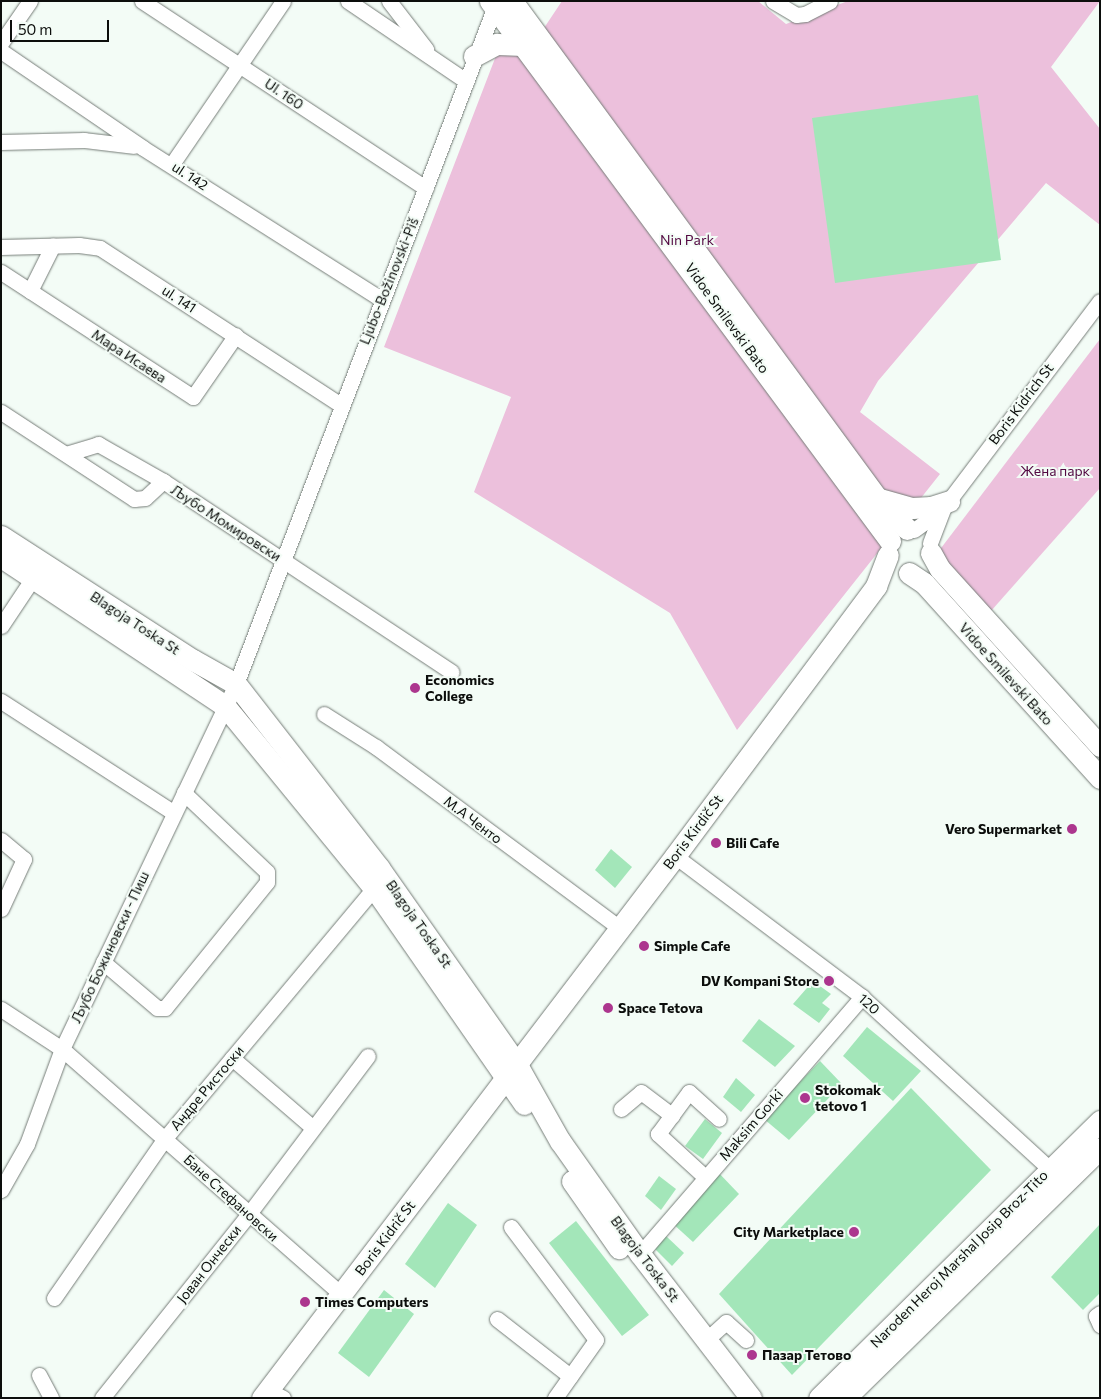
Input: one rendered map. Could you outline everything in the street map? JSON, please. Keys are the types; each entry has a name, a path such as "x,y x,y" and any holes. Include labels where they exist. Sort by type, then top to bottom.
{"street":[{"path":"1,43 30,1"},
{"name":"Ul. 160","path":"142,1 426,188"},
{"path":"172,164 241,66 283,1"},
{"path":"348,1 466,81"},
{"path":"389,1 431,56"},
{"path":"773,1 796,15 805,14 830,1"},
{"name":"Vidoe Smilevski Bato","path":"498,3 523,45 910,542 940,570 1100,746"},
{"name":"Vidoe Smilevski Bato","path":"498,3 910,542"},
{"name":"Ljubo-Božinovski-Piš","path":"236,684 284,561 381,299 426,188 474,56 498,3"},
{"path":"474,56 497,44 523,45"},
{"name":"ul. 142","path":"1,51 143,148 172,164 381,299"},
{"path":"1,142 84,140 143,148"},
{"path":"30,291 53,245"},
{"name":"ul. 141","path":"1,247 53,245 100,248 341,405"},
{"name":"Мара Исаева","path":"1,272 193,397 236,335"},
{"name":"Boris Kidrich St","path":"910,542 947,504 1100,301"},
{"name":"Љубо Момировски","path":"1,412 134,499 146,498 163,481 452,672"},
{"path":"66,454 98,444 163,481"},
{"path":"877,498 912,508 947,504"},
{"name":"Blagoja Toska St","path":"1,536 193,660 236,684 379,868 560,1141 640,1254 751,1398"},
{"name":"Vidoe Smilevski Bato","path":"910,542 890,562 929,588 1100,778"},
{"name":"Boris Kirdič St","path":"511,1069 675,856 876,586 910,542 924,567 906,572 876,586"},
{"name":"Blagoja Toska St","path":"1,557 225,706 374,888 511,1069 592,1213 733,1398"},
{"path":"1,626 33,578"},
{"name":"Љубо Божиновски - Пиш","path":"1,1190 27,1144 62,1049 236,684"},
{"path":"1,701 174,814"},
{"name":"М.А Ченто","path":"324,714 376,747 620,928"},
{"path":"103,962 157,1008 165,1008 268,882 268,872 184,794"},
{"path":"1,840 24,859 1,909"},
{"name":"120","path":"675,856 862,997 1050,1169"},
{"name":"Андре Ристоски","path":"54,1298 166,1137 374,888"},
{"name":"Maksim Gorki","path":"640,1254 862,997"},
{"name":"Бане Стефановски","path":"1,1009 62,1049 166,1137 248,1215 342,1295"},
{"name":"Јован Ончески","path":"102,1398 248,1215 368,1056"},
{"path":"232,1058 313,1128"},
{"name":"Boris Kidrič St","path":"271,1395 342,1295 511,1069"},
{"path":"621,1109 641,1092 672,1115"},
{"path":"705,1177 658,1134 690,1092 720,1119"},
{"name":"Naroden Heroj Marshal Josip Broz-Tito","path":"819,1398 1100,1121"},
{"name":"Naroden Heroj Marshal Josip Broz-Tito","path":"845,1398 1100,1148"},
{"path":"511,1227 594,1334 596,1340 555,1398"},
{"path":"497,1319 570,1376"},
{"path":"706,1340 726,1322 746,1340"},
{"path":"39,1375 51,1398"}],"green space":[{"name":"Nin Park","path":"562,1 758,1 786,24 848,1 1100,1 1051,67 1100,129 1100,225 1046,183 878,381 860,412 940,474 737,730 670,613 474,492 511,397 384,347 509,22 540,34"},
{"name":"Жена парк","path":"1100,339 1100,488 991,611 935,556"}],"building":[{"path":"978,95 1001,260 835,283 812,118"},
{"path":"611,849 632,867 615,888 595,870"},
{"path":"813,981 831,994 822,1003 830,1009 819,1023 793,1004"},
{"path":"759,1019 795,1046 775,1067 742,1041"},
{"path":"867,1027 921,1071 893,1101 843,1056"},
{"path":"820,1061 842,1084 789,1140 764,1119"},
{"path":"736,1078 755,1095 741,1112 723,1097"},
{"name":"City Marketplace","path":"911,1088 991,1170 792,1375 719,1294"},
{"path":"705,1119 722,1133 703,1159 685,1146"},
{"path":"715,1169 739,1194 693,1242 671,1222"},
{"path":"659,1176 676,1189 661,1210 645,1196"},
{"path":"448,1203 477,1225 435,1288 405,1264"},
{"path":"576,1221 649,1315 622,1336 549,1243"},
{"path":"1100,1224 1100,1293 1083,1310 1051,1277"},
{"path":"666,1236 684,1253 672,1266 654,1248"},
{"path":"384,1290 414,1314 369,1377 338,1353"}],"place":[{"name":"Economics College","path":"415,688"},
{"name":"Vero Supermarket","path":"1072,829"},
{"name":"Bili Cafe","path":"716,843"},
{"name":"Simple Cafe","path":"644,946"},
{"name":"DV Kompani Store","path":"829,981"},
{"name":"Space Tetova","path":"608,1008"},
{"name":"Stokomak tetovo 1","path":"805,1098"},
{"name":"City Marketplace","path":"854,1232"},
{"name":"Times Computers","path":"305,1302"},
{"name":"Пазар Тетово","path":"752,1355"}]}
